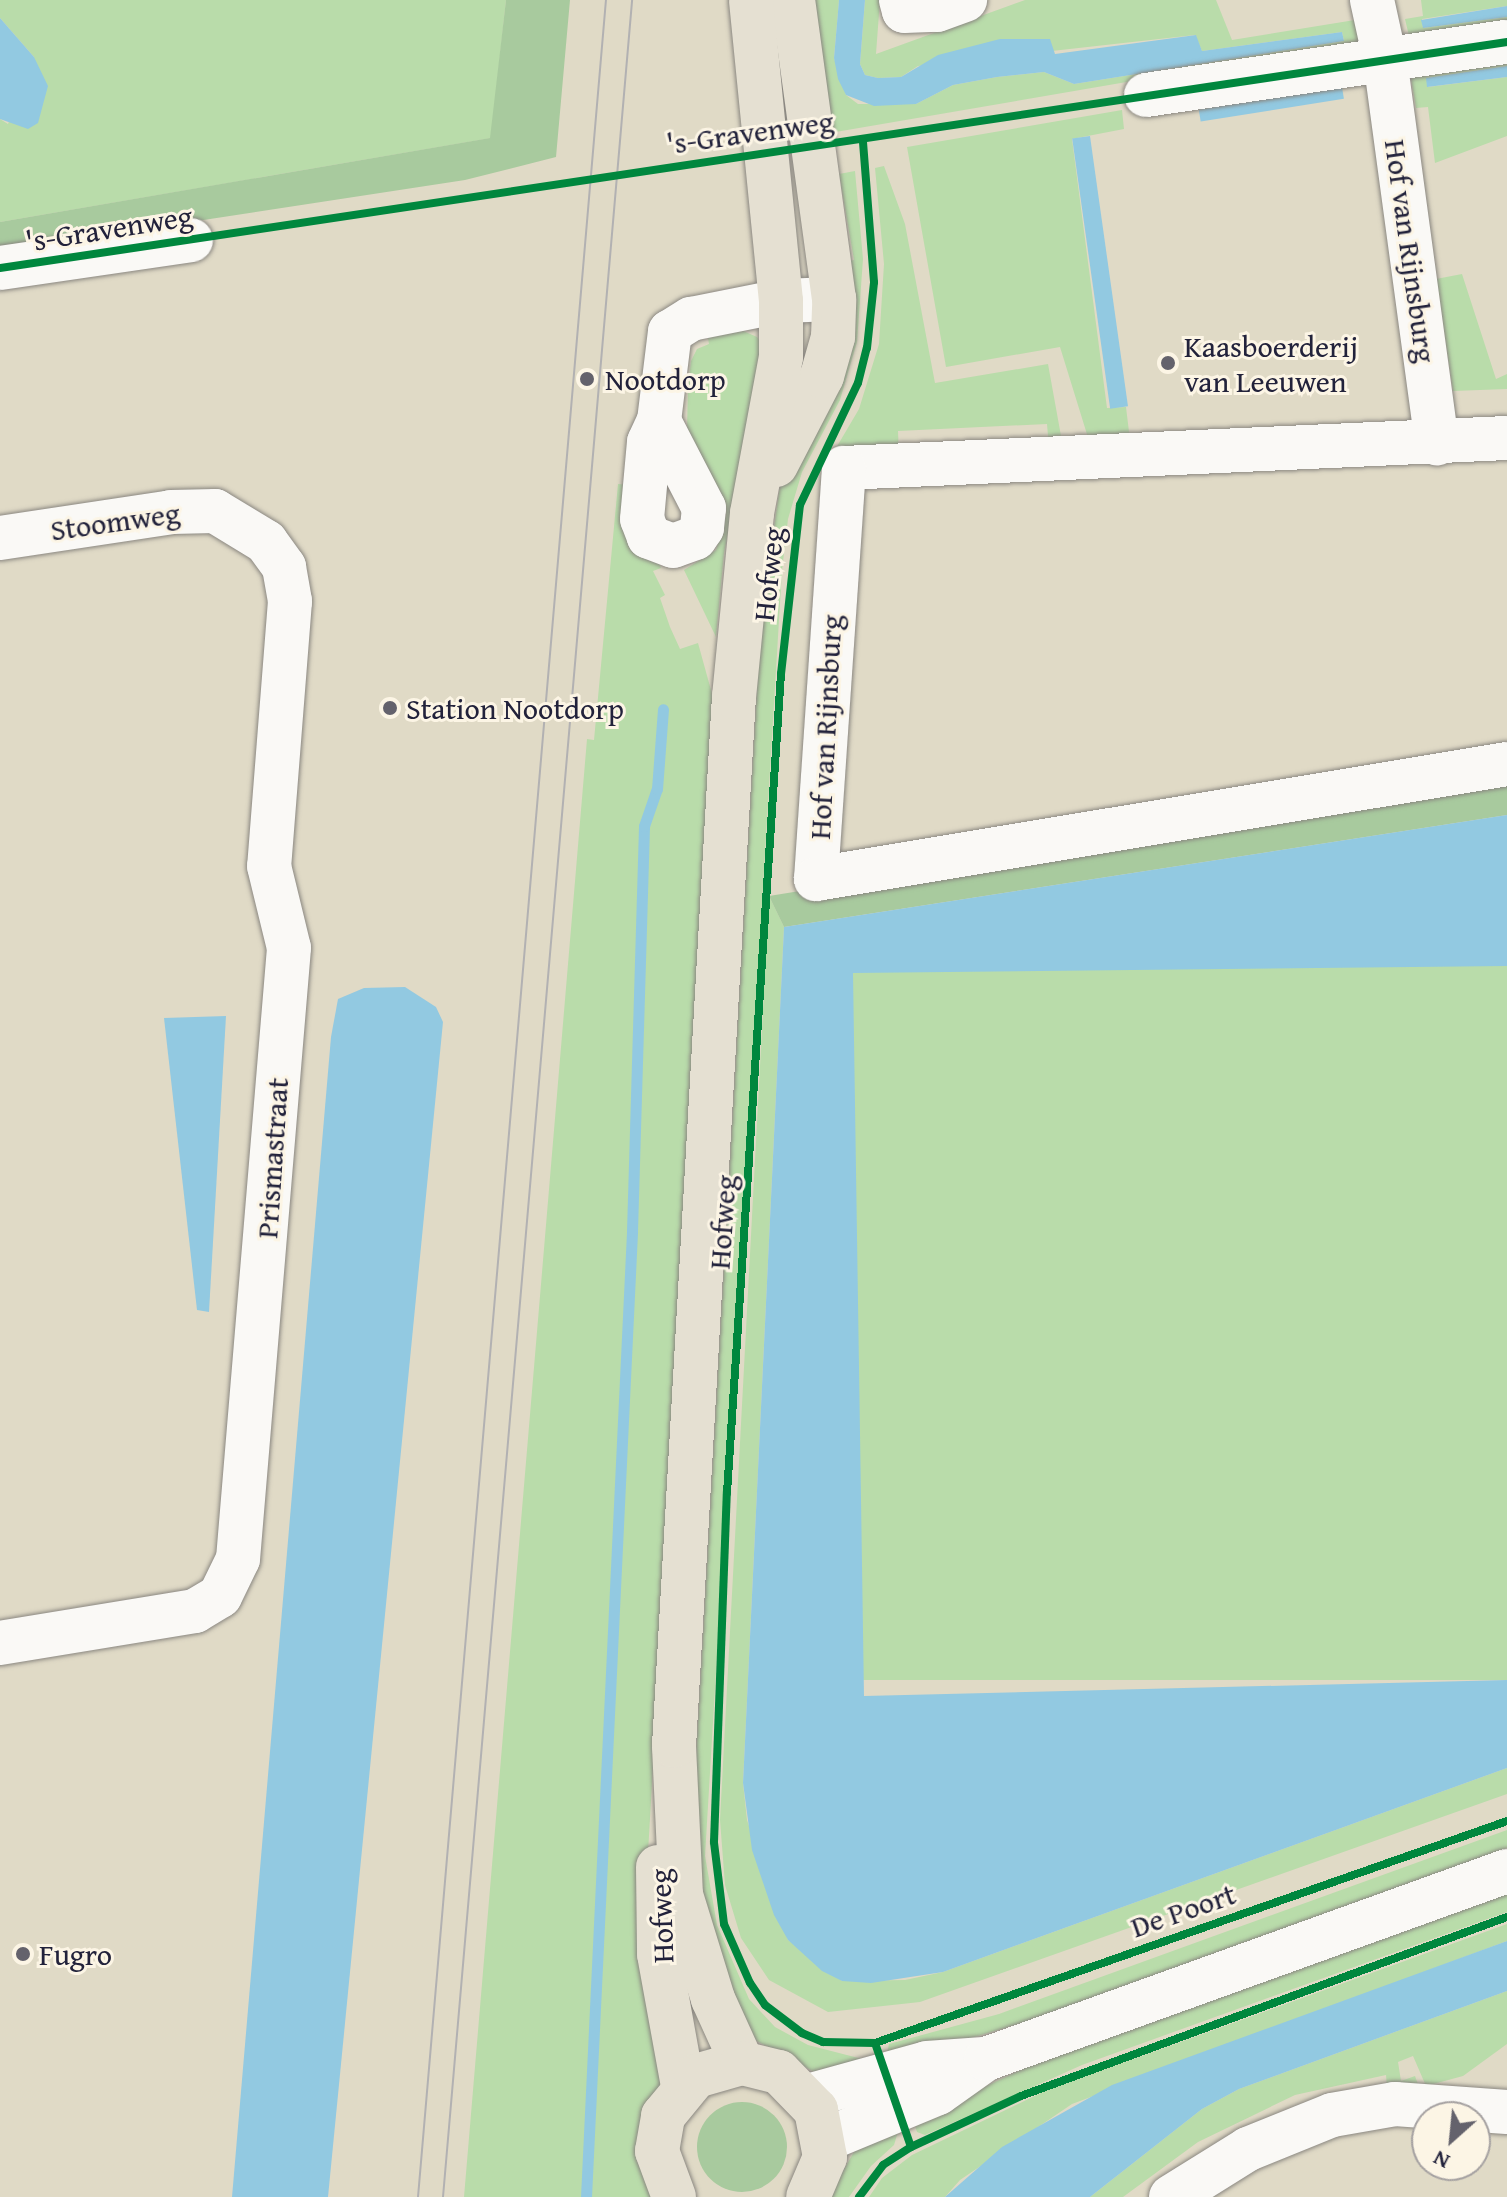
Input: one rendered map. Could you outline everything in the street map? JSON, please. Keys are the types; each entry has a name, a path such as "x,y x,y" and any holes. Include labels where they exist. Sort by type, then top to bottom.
{"main road":[{"name":"Hofweg","path":"742,2063 713,1999 681,1895 674,1746 734,697 752,513 776,404 781,301 751,0"},
{"name":"Hofweg","path":"752,513 822,376 833,337 834,299 793,0"},
{"name":"Hofweg","path":"674,1746 659,1830 657,1903 659,1954 683,2086"},
{"path":"674,2197 660,2169 658,2133 683,2086 711,2069 742,2063 779,2072 808,2096 825,2140 821,2174 808,2197"}],"street":[{"path":"901,0 904,11 937,10 965,0"},
{"name":"Hof van Rijnsburg","path":"1372,0 1385,59 1437,443"},
{"path":"1146,95 1507,42"},
{"name":"'s-Gravenweg","path":"0,268 191,240"},
{"path":"659,421 665,349 676,326 781,301 834,299"},
{"name":"Hof van Rijnsburg","path":"1507,438 844,468 816,879 1507,764"},
{"name":"Stoomweg","path":"0,538 202,509 230,516"},
{"name":"Prismastraat","path":"0,1643 195,1611 220,1596 238,1559 289,948 269,866 290,601 284,567 275,554 230,516"},
{"path":"825,2140 938,2093 986,2059 1507,1871"},
{"path":"808,2096 927,2063 986,2059"},
{"path":"1171,2197 1248,2149 1332,2115 1395,2104 1507,2112"}],"green space":[{"path":"0,0 506,0 491,138 0,222 0,119 8,124 34,57 0,18"},
{"path":"506,0 570,0 556,157 465,180 0,251 0,222 490,138"},
{"path":"803,0 839,0 834,58 846,95 858,104 916,104 953,85 997,77 1044,72 1074,84 1344,41 1342,32 1202,51 1195,35 918,66 901,77 878,78 865,75 860,64 865,0 880,0 876,54 1025,0 1216,0 1232,40 1361,19 1360,42 818,135"},
{"path":"1421,0 1507,0 1507,6 1422,19 1423,28 1507,17 1507,27 1410,40 1405,19 1423,16"},
{"path":"1507,53 1507,66 1427,78 1428,87 1507,77 1507,136 1435,163 1428,107 1416,108 1409,67"},
{"path":"1122,110 1124,129 1072,139 1107,408 1126,407 1130,440 1090,444 1060,347 946,367 907,147"},
{"path":"884,166 905,224 935,383 1048,364 1063,447 1049,448 1047,424 898,431 899,456 829,460 859,409 879,344 884,264 875,168"},
{"path":"855,171 863,259 857,342 840,400 802,472 788,519 782,570 705,1856 717,1925 749,1999 775,2027 808,2045 870,2061 820,2075 753,2039 704,1924 694,1793 761,619 779,492 840,263 854,260 839,174"},
{"path":"1462,274 1496,379 1507,374 1507,389 1453,391 1436,279"},
{"path":"741,330 757,337 765,348 724,553 716,637 684,570 716,550 726,515 687,429 688,386 691,361 697,349 709,344 707,333"},
{"path":"618,484 630,485 661,568 653,571 665,595 660,598 670,627 680,649 698,643 714,701 644,1923 667,2048 655,2197 464,2197 587,739 594,740"},
{"path":"1507,777 1507,815 784,927 769,896"},
{"path":"769,896 784,927 743,1783 747,1820 788,1940 842,1981 905,1980 943,1972 1507,1768 1507,1794 920,2002 828,2012 769,1980 741,1938 725,1885 720,1820"},
{"path":"853,966 1507,966 1507,1680 853,1680"},
{"path":"1507,1830 1507,1848 1041,2017 891,2062 887,2053 889,2044 999,2014"},
{"path":"1507,1893 1507,1912 1082,2065 925,2135 917,2132 913,2120 1036,2063"},
{"path":"1507,1924 1507,1941 1072,2104 960,2180 945,2197 869,2197 882,2178 912,2155 1045,2091"},
{"path":"1507,1991 1507,2044 1463,2076 1426,2086 1413,2056 1398,2062 1401,2081 1415,2076 1419,2087 1387,2088 1386,2075 1295,2095 1198,2142 1123,2197 1090,2197 1202,2109 1239,2089"},
{"path":"742,2102 759,2105 774,2115 784,2130 787,2147 784,2164 774,2179 759,2189 742,2192 725,2189 710,2179 700,2164 697,2147 700,2130 710,2115 725,2105"},
{"path":"898,2132 894,2145 871,2166 849,2197 828,2197 858,2145"}],"water":[{"path":"839,0 865,0 860,64 865,75 878,78 901,77 938,55 1000,39 1050,39 1055,54 1196,35 1202,51 1342,32 1344,41 1074,84 1044,72 997,77 953,85 916,104 874,106 846,95 838,79 834,58"},
{"path":"1507,6 1507,17 1423,28 1421,20"},
{"path":"0,18 34,57 48,86 38,123 28,129 0,119"},
{"path":"1507,66 1507,77 1427,87 1426,78"},
{"path":"1342,87 1344,99 1201,122 1199,110"},
{"path":"1090,136 1128,406 1110,409 1072,139"},
{"path":"1507,815 1507,966 853,973 864,1696 1507,1680 1507,1768 943,1972 871,1983 842,1981 822,1971 788,1940 774,1915 752,1850 743,1783 784,927"},
{"path":"405,987 436,1007 443,1022 328,2197 232,2197 331,1037 338,999 364,988"},
{"path":"226,1016 209,1312 197,1310 164,1018"},
{"path":"1507,1941 1507,1991 1239,2089 1202,2109 1090,2197 945,2197 1002,2147 1112,2085"}],"waterway":[{"path":"586,2197 632,1231 644,826 657,789 663,709"}],"tram line":[{"path":"418,2197 606,0"},
{"path":"443,2197 632,0"}],"cycle path":[{"path":"0,268 1507,42"},
{"path":"859,2197 883,2165 911,2147 875,2043 823,2042 802,2033 765,2005 750,1983 724,1924 714,1842 727,1493 781,674 800,505 858,383 867,348 874,282 863,141"},
{"name":"De Poort","path":"875,2043 1507,1821"},
{"path":"911,2147 1021,2096 1507,1917"}],"place":[{"name":"Kaasboerderij van Leeuwen","path":"1168,363"},
{"name":"Nootdorp","path":"587,379"},
{"name":"Station Nootdorp","path":"390,708"},
{"name":"Fugro","path":"23,1954"}]}
